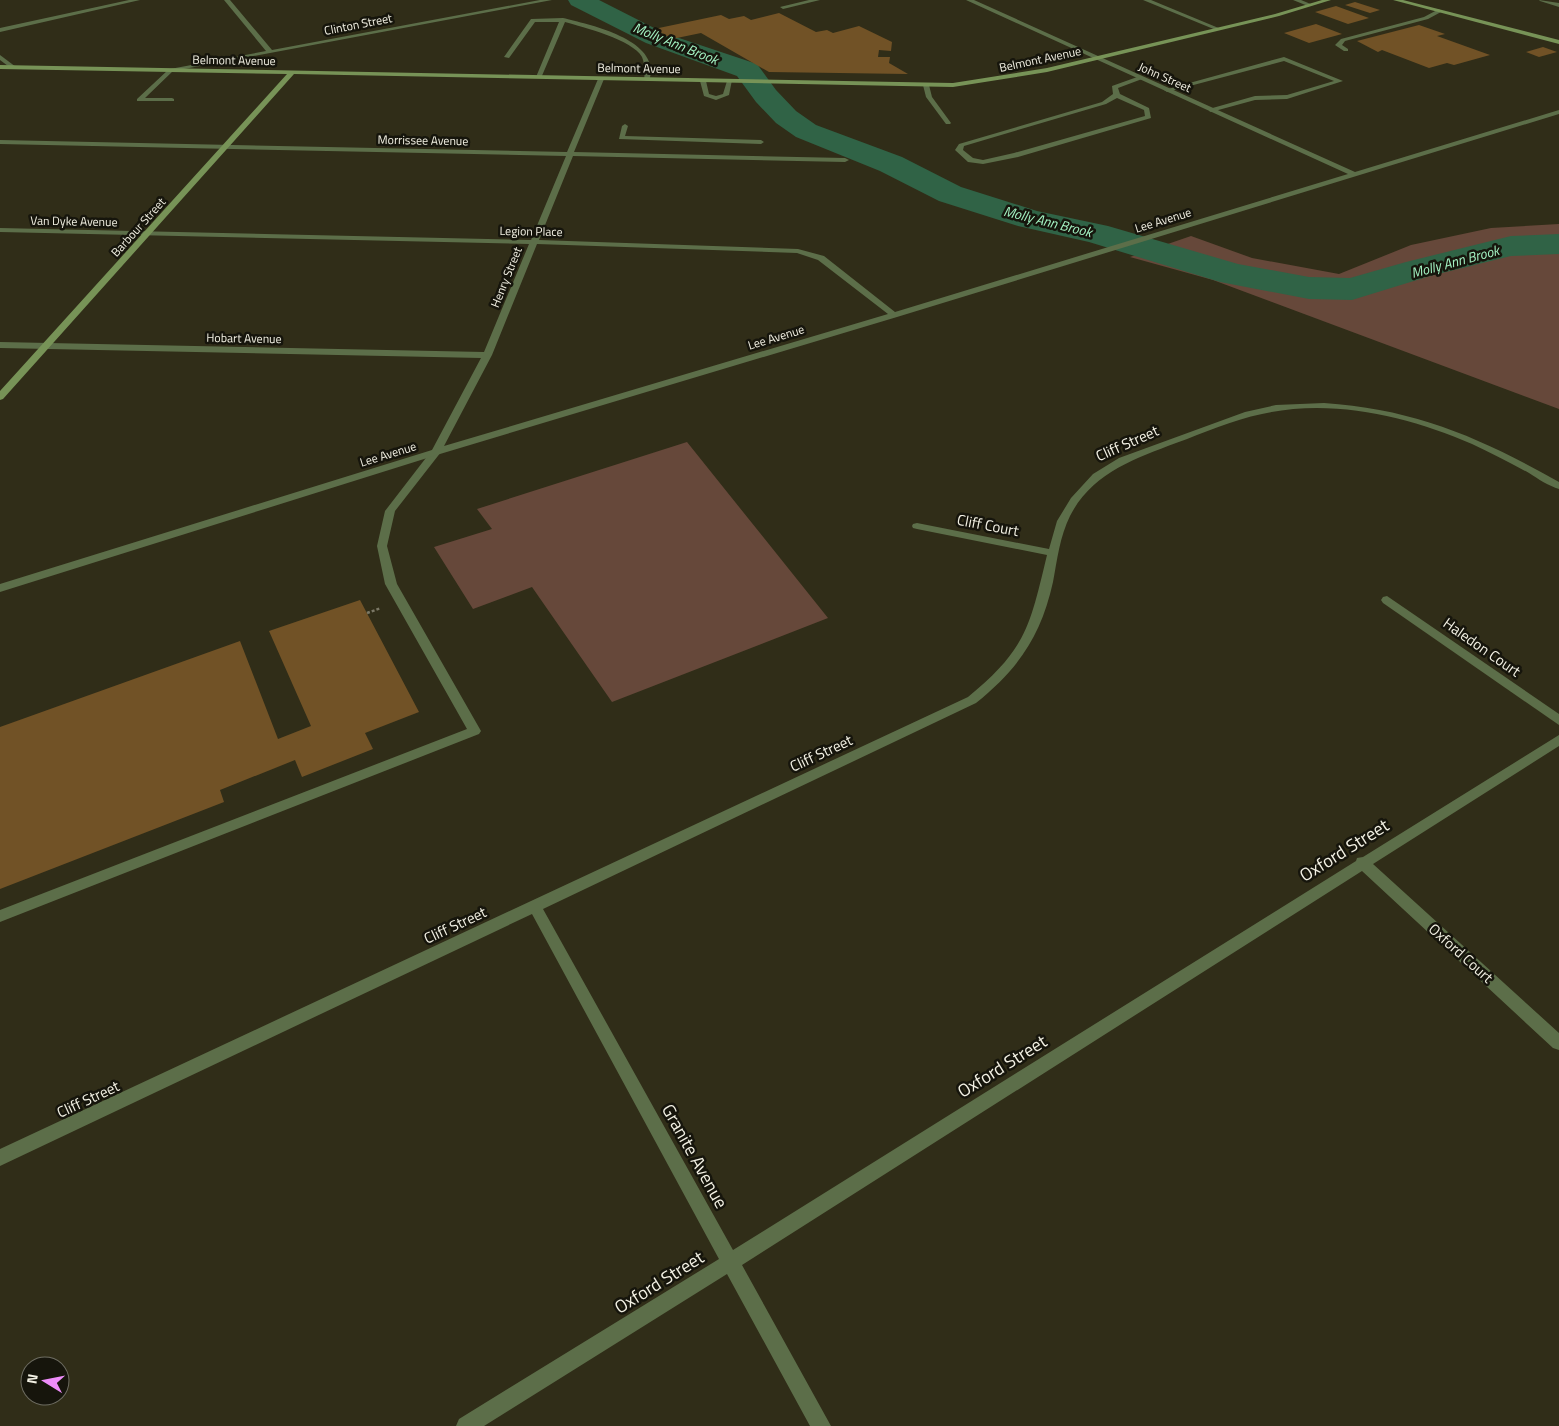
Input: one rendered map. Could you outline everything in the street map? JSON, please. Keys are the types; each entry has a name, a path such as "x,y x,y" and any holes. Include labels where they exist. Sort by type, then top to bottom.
{"main road":[{"name":"Belmont Avenue","path":"0,67 813,84 953,85 1020,76 1218,29 1328,0"},
{"path":"1396,0 1559,42"},
{"name":"Barbour Street","path":"0,397 292,73"}],"street":[{"path":"0,30 137,0"},
{"path":"227,0 270,52"},
{"name":"Clinton Street","path":"170,70 549,0"},
{"path":"783,7 817,0"},
{"name":"John Street","path":"969,0 1353,174"},
{"path":"1146,0 1218,29"},
{"path":"1296,0 1310,5"},
{"path":"1542,0 1559,5"},
{"path":"1346,50 1338,45 1343,40 1426,18 1439,12"},
{"path":"508,57 533,20 563,20 582,24 628,44 642,53 648,67 647,80"},
{"path":"539,77 563,20"},
{"path":"0,57 14,68"},
{"path":"1167,90 1284,59 1340,81 1287,97 1255,98 1211,110"},
{"path":"170,70 139,100 172,100"},
{"path":"1117,96 1104,103 961,145 959,150 970,160 983,162 1149,117 1147,109 1117,96 1114,87 1140,78"},
{"name":"Henry Street","path":"0,916 475,731 390,584 382,546 390,511 436,452 487,355 601,79"},
{"path":"706,81 706,95 716,98 726,95 730,81"},
{"path":"926,85 930,97 948,123"},
{"name":"Lee Avenue","path":"0,588 436,452 894,315 1559,112"},
{"path":"625,126 621,138 761,142"},
{"path":"692,156 695,140"},
{"name":"Morrissee Avenue","path":"0,142 845,160"},
{"name":"Van Dyke Avenue","path":"0,230 146,234"},
{"name":"Legion Place","path":"146,234 534,242 804,252 821,258 894,315"},
{"name":"Hobart Avenue","path":"0,345 487,355"},
{"name":"Cliff Street","path":"0,1158 972,700 1008,669 1022,650 1034,628 1064,517 1081,491 1095,476 1133,455 1241,416 1287,407 1329,406 1391,413 1448,430 1478,442 1559,486"},
{"name":"Cliff Court","path":"917,526 1054,553"},
{"name":"Haledon Court","path":"1387,600 1559,720"},
{"name":"Oxford Street","path":"466,1426 1559,740"},
{"name":"Oxford Court","path":"1362,862 1559,1043"},
{"name":"Granite Avenue","path":"534,906 821,1426"}],"path":[{"path":"367,613 381,607 386,616"}],"shaded area":[{"path":"1559,224 1559,409 1213,280 1130,257 1191,236 1252,258 1339,274 1411,245 1491,228"},
{"path":"687,442 828,618 612,702 532,587 473,609 434,547 492,529 477,509"}],"building":[{"path":"1355,2 1380,10 1370,13 1345,5"},
{"path":"1336,6 1369,18 1348,24 1315,12"},
{"path":"779,13 816,32 827,30 833,33 859,26 892,42 891,51 879,50 878,57 890,57 889,63 908,74 769,72 701,33 672,39 654,29 721,15 729,19 744,16 751,20"},
{"path":"1316,24 1342,34 1309,43 1284,33"},
{"path":"1419,25 1445,34 1437,36 1490,55 1454,65 1447,63 1429,68 1382,50 1378,52 1357,41"},
{"path":"1543,47 1557,52 1539,57 1526,52"},
{"path":"360,600 419,712 365,733 373,749 302,777 295,760 220,790 224,802 0,889 0,727 240,641 278,739 311,726 269,631"}],"waterway":[{"name":"Molly Ann Brook","path":"580,0 655,38 747,70 766,96 786,117 806,131 891,164 950,194 1030,219 1096,233 1233,274 1309,288 1352,289 1418,269 1511,246 1559,244"}]}
